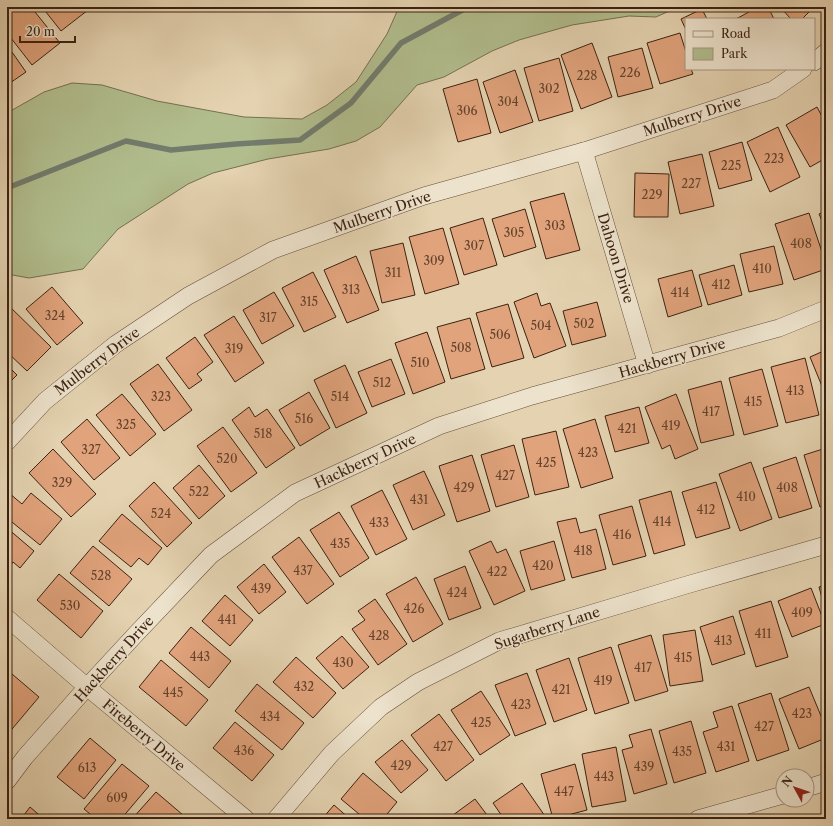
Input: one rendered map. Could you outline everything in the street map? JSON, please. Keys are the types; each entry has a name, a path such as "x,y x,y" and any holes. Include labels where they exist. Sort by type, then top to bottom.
{"street":[{"path":"815,61 826,52"},
{"name":"Mulberry Drive","path":"7,442 45,401 116,344 188,296 273,250 424,196 584,151 772,90 802,70"},
{"name":"Dahoon Drive","path":"584,151 648,365"},
{"name":"Hackberry Drive","path":"7,780 25,757 135,635 211,555 295,493 440,426 532,396 779,328 826,309"},
{"name":"Sugarberry Lane","path":"276,819 332,754 381,707 418,682 499,641 826,545"},
{"name":"Fireberry Drive","path":"7,618 87,688 246,819"},
{"path":"815,785 826,782"},
{"path":"698,819 775,797"}],"green space":[{"path":"399,7 678,7 656,17 629,16 572,25 519,40 492,51 444,77 417,85 380,127 356,141 329,149 268,159 213,173 188,184 118,229 83,269 29,278 7,274 7,113 44,92 72,83 102,85 157,101 244,117 302,119 327,105 356,82 387,34"}],"building":[{"path":"9,7 31,7 60,43 32,65 7,33 7,9"},
{"path":"42,7 86,7 88,10 61,31"},
{"path":"758,7 768,7 774,18 738,18"},
{"path":"780,7 814,7 803,18 790,18"},
{"path":"702,9 706,18 685,18 685,28 681,19"},
{"path":"680,33 685,49 685,70 691,70 693,74 660,84 647,43"},
{"path":"592,43 612,97 581,109 561,55"},
{"path":"7,45 26,72 7,85"},
{"path":"642,48 653,88 618,97 608,57"},
{"path":"559,58 573,111 539,121 524,68"},
{"path":"515,70 533,122 500,133 483,82"},
{"path":"477,79 491,133 458,142 443,89"},
{"path":"817,107 826,124 826,158 810,167 786,125"},
{"path":"778,127 800,177 770,192 747,142"},
{"path":"742,142 752,180 719,189 709,152"},
{"path":"702,154 714,206 680,214 668,162"},
{"path":"635,173 669,174 668,217 634,217"},
{"path":"564,193 580,250 546,259 530,202"},
{"path":"525,209 536,247 504,257 492,219"},
{"path":"826,211 826,230 819,214"},
{"path":"809,213 826,264 826,269 794,280 775,224"},
{"path":"483,218 497,265 464,275 450,228"},
{"path":"443,228 459,284 425,294 409,237"},
{"path":"403,243 415,295 382,303 370,251"},
{"path":"774,246 783,284 749,292 740,254"},
{"path":"356,256 379,310 347,323 324,270"},
{"path":"734,265 742,295 708,305 699,275"},
{"path":"692,270 702,306 668,317 658,279"},
{"path":"313,272 336,317 304,332 282,288"},
{"path":"52,287 83,323 57,345 26,309"},
{"path":"274,292 294,326 262,344 243,310"},
{"path":"537,293 541,306 550,303 566,346 534,358 514,302"},
{"path":"597,302 606,336 572,345 563,311"},
{"path":"7,304 51,347 27,371 7,352"},
{"path":"508,304 524,358 492,367 476,313"},
{"path":"234,316 264,363 235,382 204,335"},
{"path":"470,318 485,369 451,379 437,327"},
{"path":"427,332 445,382 413,394 395,343"},
{"path":"195,337 213,362 197,374 202,380 189,389 166,358"},
{"path":"826,350 826,396 810,357"},
{"path":"805,358 819,415 786,423 771,367"},
{"path":"391,359 405,394 372,407 358,372"},
{"path":"158,364 192,410 164,431 130,384"},
{"path":"7,365 17,375 7,385"},
{"path":"345,365 367,413 336,428 314,380"},
{"path":"762,369 778,426 744,435 729,378"},
{"path":"721,381 734,435 701,443 688,390"},
{"path":"309,392 330,428 300,446 279,410"},
{"path":"122,394 156,434 130,456 96,415"},
{"path":"676,394 698,449 675,459 670,445 662,449 645,407"},
{"path":"249,407 255,417 267,409 295,448 266,468 232,420"},
{"path":"639,407 649,443 615,452 605,416"},
{"path":"87,419 120,458 94,480 61,442"},
{"path":"595,419 613,478 581,488 563,429"},
{"path":"223,427 257,473 231,492 197,446"},
{"path":"556,431 569,487 535,495 522,439"},
{"path":"514,445 529,497 496,507 481,455"},
{"path":"826,448 826,505 820,507 804,455"},
{"path":"53,449 96,494 71,517 29,473"},
{"path":"472,455 490,511 457,522 439,466"},
{"path":"796,457 812,508 779,518 763,468"},
{"path":"751,462 772,519 740,531 719,474"},
{"path":"199,465 225,496 199,519 173,488"},
{"path":"424,471 445,515 413,530 393,485"},
{"path":"154,482 192,523 167,547 129,506"},
{"path":"716,482 730,528 696,538 682,492"},
{"path":"382,490 407,539 376,555 351,506"},
{"path":"671,491 685,545 654,554 639,500"},
{"path":"9,493 22,504 31,493 62,519 40,545 7,518 7,496"},
{"path":"632,506 646,556 613,565 599,515"},
{"path":"339,512 369,558 340,577 310,530"},
{"path":"122,514 162,548 148,565 139,558 131,567 99,541"},
{"path":"576,518 580,533 596,529 606,569 572,578 557,522"},
{"path":"7,528 34,551 20,568 13,562 7,570"},
{"path":"299,537 334,584 307,604 272,557"},
{"path":"491,541 497,553 506,549 525,591 494,605 469,551"},
{"path":"554,541 565,580 531,590 520,551"},
{"path":"93,546 132,579 109,606 70,573"},
{"path":"264,564 286,592 259,614 237,587"},
{"path":"465,566 481,608 449,620 434,579"},
{"path":"59,574 103,611 81,638 37,600"},
{"path":"416,577 443,624 413,642 386,594"},
{"path":"826,585 826,612 819,587"},
{"path":"811,588 825,624 792,637 778,601"},
{"path":"225,595 253,620 230,646 202,621"},
{"path":"375,599 407,644 378,665 352,629 365,620 358,611"},
{"path":"771,601 788,657 756,667 739,611"},
{"path":"733,616 745,654 712,665 700,627"},
{"path":"191,627 231,661 209,688 169,653"},
{"path":"695,630 703,681 670,686 663,635"},
{"path":"651,635 668,691 635,701 618,645"},
{"path":"342,636 369,667 343,689 316,658"},
{"path":"611,647 629,703 595,714 578,658"},
{"path":"296,657 336,693 313,718 273,682"},
{"path":"569,658 587,710 554,722 536,670"},
{"path":"161,660 208,700 186,726 139,687"},
{"path":"527,673 546,724 515,736 495,685"},
{"path":"12,674 39,697 7,735 7,681"},
{"path":"257,684 304,723 282,750 235,711"},
{"path":"809,687 826,728 826,738 799,749 779,699"},
{"path":"481,691 510,735 480,755 451,710"},
{"path":"771,693 789,750 757,761 738,704"},
{"path":"732,706 749,761 716,772 703,732 718,727 713,712"},
{"path":"439,714 474,760 446,781 411,735"},
{"path":"691,721 706,773 674,783 659,731"},
{"path":"235,722 274,755 252,781 213,748"},
{"path":"651,729 667,784 634,794 622,750 633,747 629,735"},
{"path":"90,738 116,760 84,799 57,777"},
{"path":"402,740 428,770 401,793 375,762"},
{"path":"616,747 626,801 592,807 582,754"},
{"path":"122,764 149,786 121,819 96,819 84,809"},
{"path":"575,764 587,810 553,819 541,774"},
{"path":"363,773 397,802 383,819 365,819 341,799"},
{"path":"522,783 547,819 504,819 493,803"},
{"path":"156,792 183,815 179,819 132,819"},
{"path":"475,799 490,819 449,819 449,818"},
{"path":"334,805 350,819 322,819"},
{"path":"30,807 44,819 21,819"}],"waterway":[{"path":"7,188 126,141 171,150 300,140 351,103 401,43 468,7"}]}
